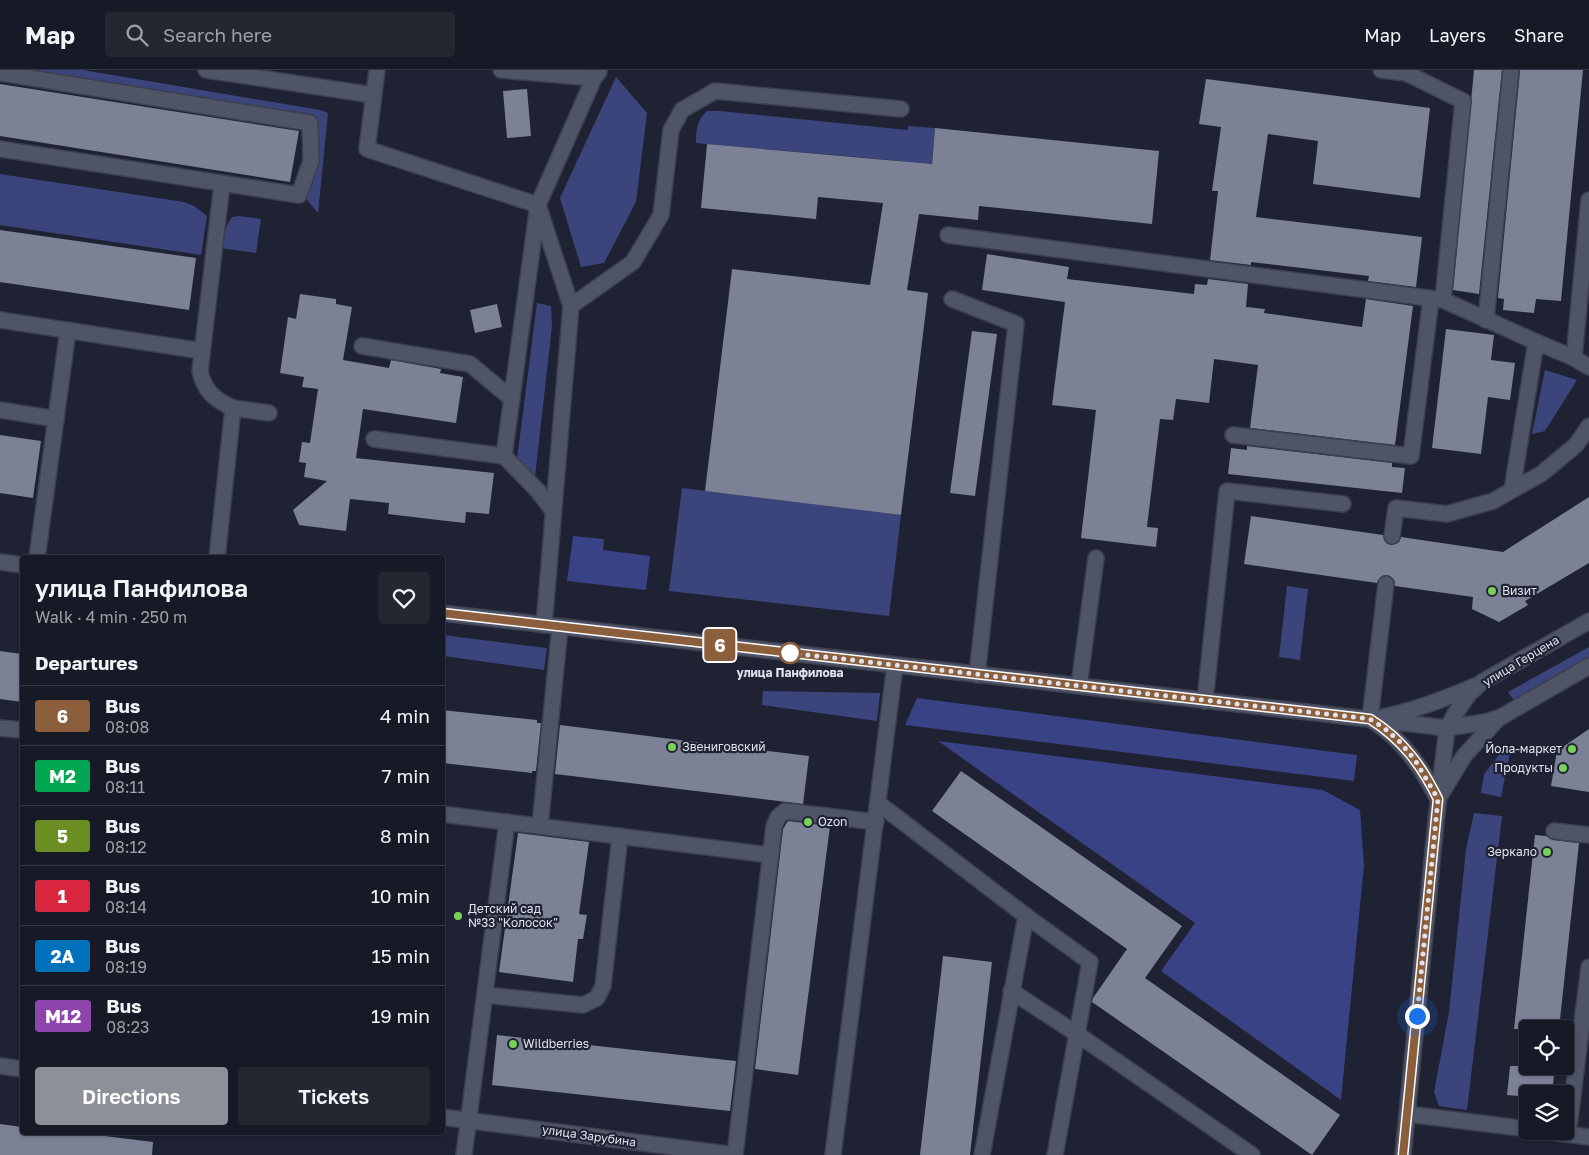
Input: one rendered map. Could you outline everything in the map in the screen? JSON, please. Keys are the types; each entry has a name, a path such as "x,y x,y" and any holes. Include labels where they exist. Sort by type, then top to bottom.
{"main road":[{"path":"206,70 373,95"},
{"path":"377,70 367,149 538,206"},
{"path":"501,70 597,74 538,206 504,456"},
{"path":"1233,436 1411,456 1437,299 1463,101 1406,74 1381,70"},
{"path":"1486,320 1512,70"},
{"path":"0,73 310,123 311,161 299,195 0,149"},
{"path":"571,306 633,262 661,215 671,130 682,110 716,91 900,109"},
{"path":"222,184 202,351 200,371 202,382 220,403 233,408 269,413"},
{"path":"1574,358 1589,200"},
{"path":"538,206 571,306 544,625"},
{"path":"948,235 1437,299 1589,366"},
{"path":"952,299 1016,324 977,675"},
{"path":"0,320 202,351"},
{"path":"37,555 68,330"},
{"path":"1512,490 1536,342"},
{"path":"362,346 470,364 512,398"},
{"path":"216,555 233,408"},
{"path":"0,410 56,419"},
{"path":"1392,536 1396,508 1447,514 1493,501 1541,474 1576,445 1589,426"},
{"path":"374,439 504,456 538,491 553,511"},
{"path":"1205,701 1227,491 1343,504"},
{"path":"1079,686 1096,558"},
{"path":"0,562 20,565"},
{"path":"1370,719 1386,584"},
{"path":"445,614 1447,728 1485,722 1501,717 1589,666"},
{"name":"улица Герцена","path":"1447,728 1469,694 1482,682 1589,621"},
{"path":"540,826 560,627"},
{"path":"833,1155 895,665"},
{"path":"1370,719 1440,701 1482,682"},
{"path":"1438,799 1464,756 1501,717"},
{"path":"1370,719 1384,728 1410,753 1429,780 1438,799"},
{"path":"0,728 20,730"},
{"path":"1403,1155 1438,799 1447,728"},
{"path":"878,804 1090,962 1055,1155"},
{"path":"735,1155 774,826 778,817 785,811 876,822"},
{"path":"445,814 770,855"},
{"path":"464,1155 507,822"},
{"path":"1554,831 1589,836"},
{"path":"485,994 583,1005 597,998 603,986 620,836"},
{"path":"982,1155 1026,916"},
{"path":"1574,1086 1589,967"},
{"path":"1012,991 1252,1155"},
{"path":"0,1066 20,1069"},
{"path":"1407,1114 1519,1128"},
{"name":"улица Зарубина","path":"445,1117 735,1155"},
{"path":"1574,1135 1589,1137"}],"shaded area":[{"path":"1,70 83,70 320,110 328,113 318,213 303,195 317,121"},
{"path":"616,77 647,113 636,202 604,263 581,267 560,198"},
{"path":"707,111 907,130 908,126 935,128 927,215 897,204 901,161 696,143 698,126 701,118"},
{"path":"0,174 184,202 194,206 207,216 201,255 0,225"},
{"path":"232,217 261,219 256,253 220,248 224,232"},
{"path":"537,303 551,306 552,326 535,477 517,459"},
{"path":"1545,370 1577,380 1545,431 1532,434"},
{"path":"682,488 901,515 889,616 669,591"},
{"path":"573,536 604,539 603,550 650,556 646,590 567,581"},
{"path":"1287,586 1308,589 1300,660 1279,657"},
{"path":"445,635 547,648 544,670 445,656"},
{"path":"1589,647 1589,658 1515,702 1508,692"},
{"path":"763,691 880,693 877,721 762,705"},
{"path":"917,698 1357,755 1354,781 905,725"},
{"path":"938,741 1323,790 1360,810 1364,865 1341,1100 1161,971 1195,923"},
{"path":"1507,745 1511,748 1501,797 1481,793 1484,774"},
{"path":"1474,813 1502,816 1467,1110 1439,1106 1434,1092 1449,1012 1466,849"}],"building":[{"path":"1474,70 1502,70 1479,294 1453,290"},
{"path":"1520,70 1583,70 1561,301 1536,299 1534,313 1503,310 1504,299 1498,298"},
{"path":"1206,79 1430,108 1420,198 1313,184 1318,141 1268,134 1256,217 1422,237 1416,287 1368,281 1369,276 1251,262 1251,265 1210,260 1218,191 1212,191 1221,127 1199,124"},
{"path":"0,84 299,131 290,182 0,136"},
{"path":"527,89 531,136 507,138 503,91"},
{"path":"935,128 1159,151 1152,224 979,206 978,220 919,214 907,290 928,293 901,515 705,491 732,269 870,285 883,203 818,197 816,219 701,208 707,144 932,164"},
{"path":"0,230 196,258 189,310 0,282"},
{"path":"987,254 1069,267 1067,279 1194,294 1195,284 1207,285 1208,279 1248,284 1246,307 1265,309 1264,313 1362,327 1366,299 1413,306 1395,445 1250,428 1258,365 1214,359 1209,403 1176,399 1173,420 1160,419 1147,527 1158,528 1156,547 1081,538 1096,410 1052,405 1065,302 982,290"},
{"path":"300,294 336,299 336,304 352,307 343,360 389,368 391,360 441,369 440,373 463,377 456,423 363,409 356,458 494,473 489,514 466,512 465,523 388,514 389,503 350,499 346,531 299,525 293,510 327,481 304,477 306,463 299,462 302,442 310,443 318,389 302,387 304,377 280,373 288,317 296,319"},
{"path":"497,304 502,327 475,333 470,310"},
{"path":"1446,329 1494,335 1491,360 1515,363 1510,400 1488,397 1481,454 1432,448"},
{"path":"972,331 997,334 975,496 950,493"},
{"path":"0,435 41,441 33,498 0,493"},
{"path":"1247,446 1392,463 1392,467 1405,468 1402,493 1228,474 1231,448 1247,450"},
{"path":"1589,497 1589,563 1525,601 1528,605 1499,622 1472,609 1473,597 1395,586 1394,580 1388,575 1382,576 1377,583 1244,564 1251,516 1383,535 1386,543 1391,545 1399,542 1401,537 1503,552"},
{"path":"0,651 20,654 20,702 0,699"},
{"path":"445,710 537,720 537,723 541,723 536,771 532,771 532,773 445,763"},
{"path":"560,725 809,756 803,804 555,774"},
{"path":"1589,729 1589,792 1551,786 1557,751"},
{"path":"961,771 1182,926 1145,978 1340,1115 1312,1155 1092,1002 1127,949 932,811"},
{"path":"788,821 830,826 798,1075 755,1069 783,829"},
{"path":"518,833 589,842 579,914 587,915 583,939 578,939 573,982 499,972"},
{"path":"1535,835 1546,836 1553,840 1579,843 1560,1020 1519,1020 1519,1029 1514,1029"},
{"path":"943,956 992,962 970,1155 920,1155"},
{"path":"497,1035 736,1061 730,1111 492,1085"},
{"path":"1510,1066 1519,1066 1519,1075 1554,1075 1553,1085 1519,1085 1519,1096 1507,1095"},
{"path":"0,1124 20,1127 20,1135 96,1135 153,1142 152,1155 0,1155"}],"bus line":[{"name":"6","path":"445,613 1370,719 1399,741 1429,780 1438,799 1403,1155"}],"place":[{"name":"Визит","path":"1492,591"},
{"name":"улица Панфилова","path":"790,653"},
{"name":"Звениговский","path":"672,747"},
{"name":"Йола-маркет","path":"1572,749"},
{"name":"Продукты","path":"1563,768"},
{"name":"Ozon","path":"808,822"},
{"name":"Зеркало","path":"1547,852"},
{"name":"Детский сад №33 \"Колосок\"","path":"458,916"},
{"name":"Wildberries","path":"513,1044"}],"route":[{"path":"790,653 1370,719 1399,741 1429,780 1438,799 1417,1016"}]}
